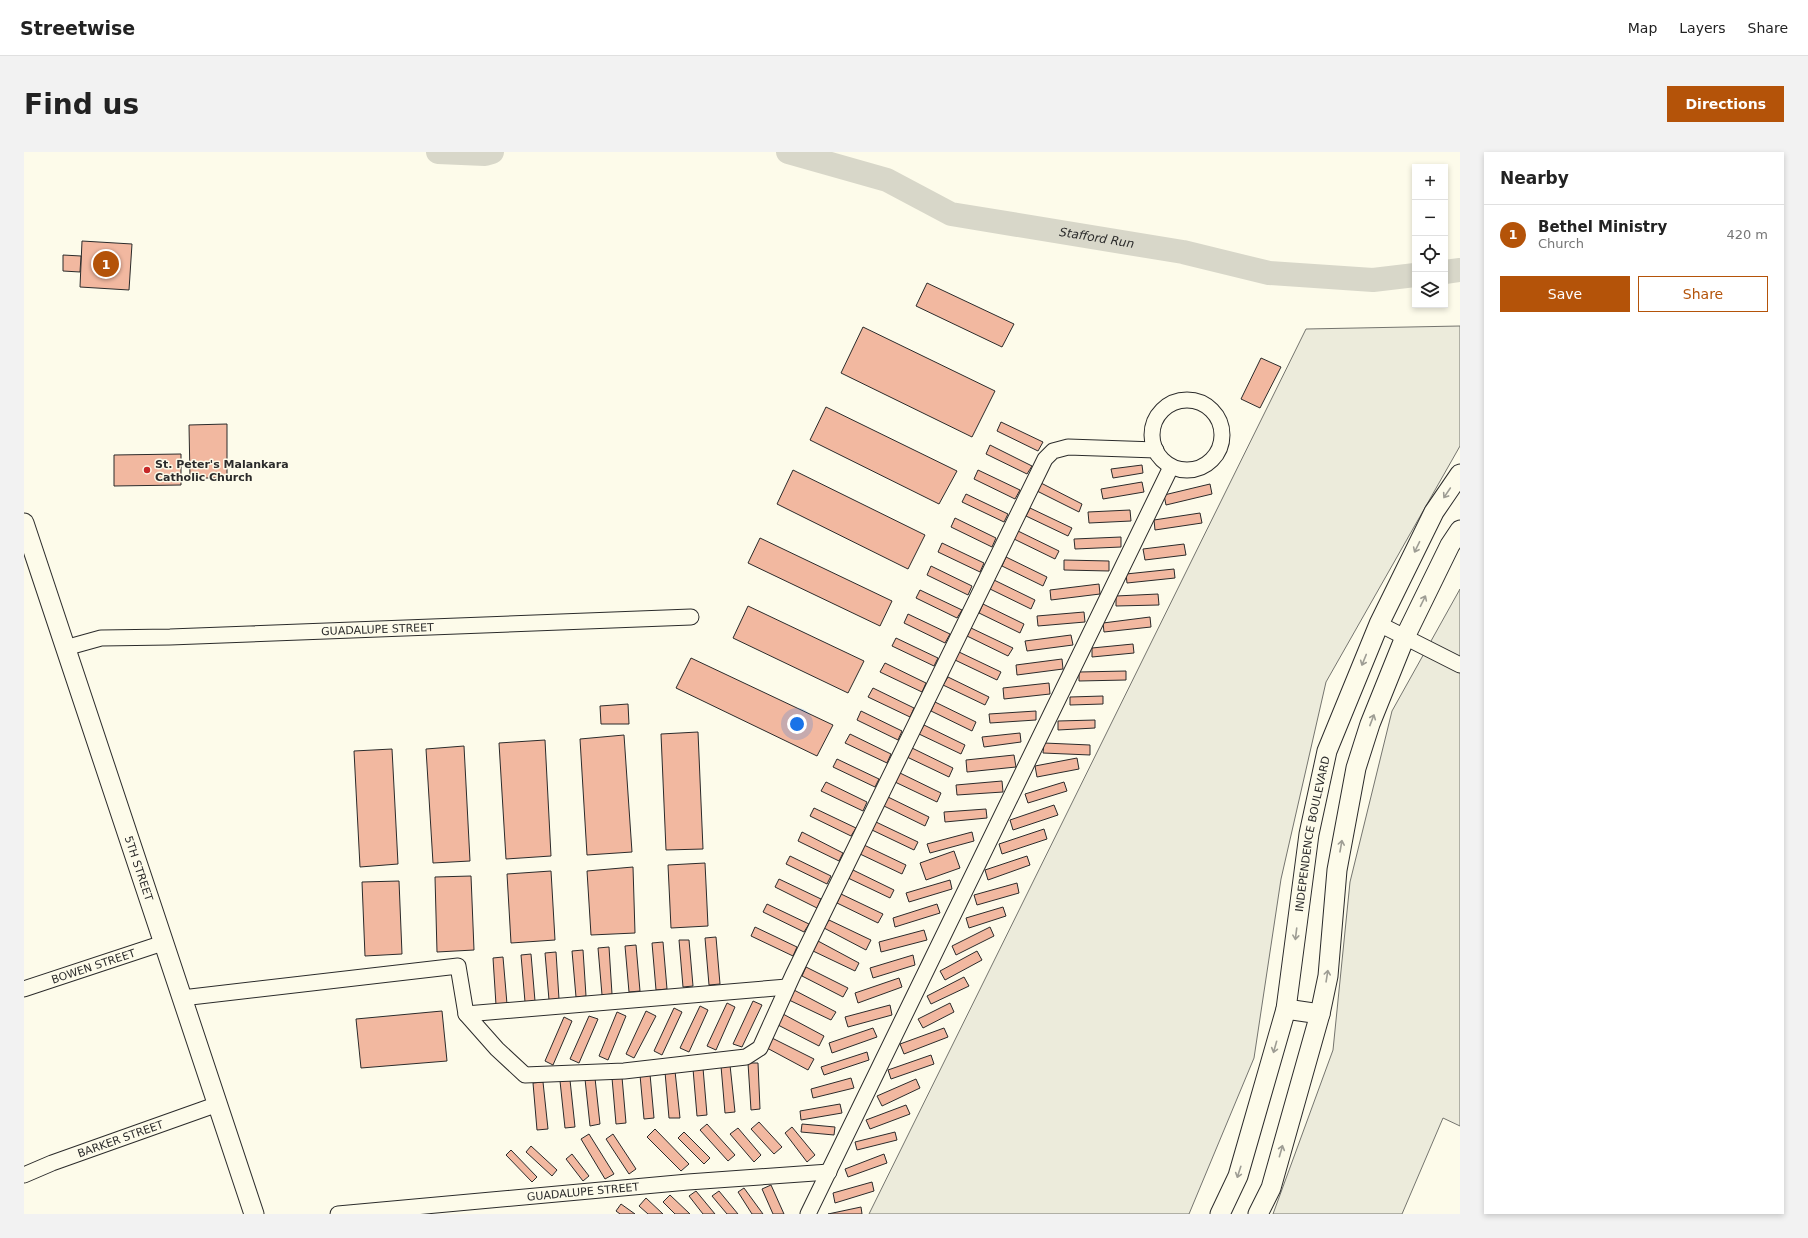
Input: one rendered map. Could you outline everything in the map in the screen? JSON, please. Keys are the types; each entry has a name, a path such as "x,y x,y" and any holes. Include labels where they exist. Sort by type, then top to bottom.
{"main road":[{"name":"INDEPENDENCE BOULEVARD","path":"1220,1214 1238,1176 1286,1009 1309,834 1328,751 1379,624 1434,512 1460,474"},
{"name":"5TH STREET","path":"24,523 28,552 65,648 254,1214"},
{"path":"1258,1214 1271,1188 1320,1014 1328,976 1336,870 1356,768 1370,724 1406,637 1450,545 1460,530"},
{"path":"1286,1009 1320,1014"}],"street":[{"path":"1185,399 1203,403 1217,415 1222,433 1218,451 1206,465 1189,470 1170,467 1157,454 1156,450 1151,437 1155,419 1167,405 1185,399"},
{"path":"182,998 458,966 466,1014 497,1049 525,1075 624,1071 746,1057 760,1048 788,987 1045,459 1053,451 1068,447 1156,450"},
{"path":"808,1214 1170,467"},
{"name":"GUADALUPE STREET","path":"65,648 101,638 170,637 691,617"},
{"path":"1379,624 1460,665"},
{"name":"BOWEN STREET","path":"24,989 163,943"},
{"path":"466,1014 788,987"},
{"name":"BARKER STREET","path":"24,1175 61,1160 218,1104"},
{"name":"GUADALUPE STREET","path":"338,1214 688,1182 829,1172"}],"shaded area":[{"path":"1460,326 1460,446 1326,682 1281,879 1254,1058 1189,1214 869,1214 1306,329"},
{"path":"1460,589 1460,1126 1443,1118 1402,1214 1273,1214 1333,1050 1350,882 1392,711"}],"building":[{"path":"82,241 132,244 129,290 80,287"},
{"path":"63,255 81,256 80,272 63,271"},
{"path":"927,283 1014,324 1002,347 916,306"},
{"path":"863,327 995,391 972,437 841,373"},
{"path":"1261,358 1281,367 1260,408 1241,399"},
{"path":"826,407 957,471 939,504 810,440"},
{"path":"1001,422 1043,442 1038,451 997,431"},
{"path":"227,424 227,478 190,478 189,425"},
{"path":"990,445 1032,466 1027,474 986,454"},
{"name":"St. Peter's Malankara Catholic Church","path":"181,454 181,485 114,486 114,455"},
{"path":"1142,465 1143,473 1113,478 1111,469"},
{"path":"793,470 925,535 908,569 777,504"},
{"path":"978,470 1020,490 1015,499 974,479"},
{"path":"1142,482 1144,492 1103,499 1101,489"},
{"path":"1041,483 1082,504 1079,512 1037,491"},
{"path":"1210,484 1212,494 1166,505 1164,495"},
{"path":"966,494 1008,514 1004,522 962,502"},
{"path":"1030,508 1072,528 1068,536 1026,516"},
{"path":"1130,510 1131,521 1089,523 1088,512"},
{"path":"1200,513 1202,523 1155,530 1154,520"},
{"path":"955,518 996,538 992,547 951,527"},
{"path":"1018,531 1059,551 1055,559 1014,539"},
{"path":"1121,537 1121,547 1075,549 1074,539"},
{"path":"760,538 892,601 880,626 748,563"},
{"path":"942,543 984,563 980,572 938,552"},
{"path":"1184,544 1186,555 1145,560 1143,549"},
{"path":"1006,557 1047,577 1043,586 1002,566"},
{"path":"1064,560 1109,561 1109,571 1064,570"},
{"path":"931,566 972,586 968,595 927,575"},
{"path":"1174,569 1175,578 1127,583 1126,574"},
{"path":"994,580 1035,600 1031,609 990,589"},
{"path":"1099,584 1100,594 1051,600 1050,590"},
{"path":"920,590 962,610 957,618 916,598"},
{"path":"1158,594 1159,605 1116,606 1116,596"},
{"path":"983,604 1024,624 1020,633 979,613"},
{"path":"748,606 864,661 848,693 733,638"},
{"path":"1084,612 1085,622 1038,626 1037,616"},
{"path":"908,614 950,634 945,643 904,623"},
{"path":"1150,617 1151,627 1104,632 1103,623"},
{"path":"971,628 1013,648 1008,656 967,636"},
{"path":"1071,635 1073,645 1027,651 1025,641"},
{"path":"896,638 938,658 934,666 892,646"},
{"path":"1133,644 1134,653 1092,657 1092,648"},
{"path":"959,652 1001,672 997,680 955,660"},
{"path":"691,658 833,725 817,756 676,688"},
{"path":"1062,659 1063,669 1017,675 1016,665"},
{"path":"885,663 926,683 922,692 880,672"},
{"path":"1126,671 1126,680 1079,681 1079,672"},
{"path":"948,677 989,697 985,705 943,685"},
{"path":"1049,683 1050,694 1004,699 1003,688"},
{"path":"873,688 914,708 910,717 868,697"},
{"path":"1103,696 1103,704 1070,705 1070,697"},
{"path":"935,702 976,722 972,731 931,711"},
{"path":"628,704 629,724 601,724 600,706"},
{"path":"861,711 902,731 898,740 857,720"},
{"path":"1036,711 1036,720 990,723 989,714"},
{"path":"1095,720 1095,728 1058,730 1058,721"},
{"path":"924,725 965,745 961,754 919,734"},
{"path":"698,732 703,849 666,850 661,734"},
{"path":"1020,733 1021,742 984,747 982,737"},
{"path":"850,734 891,754 887,763 845,743"},
{"path":"624,735 632,852 587,855 580,739"},
{"path":"545,740 551,856 506,859 499,743"},
{"path":"1044,743 1090,745 1090,755 1043,753"},
{"path":"464,746 470,861 433,863 426,749"},
{"path":"912,748 953,768 949,777 907,757"},
{"path":"392,749 398,864 360,867 354,751"},
{"path":"1014,755 1016,767 967,772 966,760"},
{"path":"1077,758 1079,769 1037,777 1035,766"},
{"path":"837,759 879,779 875,787 833,767"},
{"path":"900,773 941,793 937,802 895,782"},
{"path":"1002,781 1003,792 957,795 956,785"},
{"path":"826,782 867,802 863,811 821,791"},
{"path":"1064,782 1067,791 1028,803 1025,794"},
{"path":"888,797 929,817 925,826 884,806"},
{"path":"1054,805 1058,815 1013,830 1010,820"},
{"path":"814,808 856,828 851,836 810,816"},
{"path":"986,809 987,818 945,822 944,812"},
{"path":"876,822 918,842 914,850 872,830"},
{"path":"1044,829 1047,839 1002,854 999,844"},
{"path":"802,832 843,853 839,861 798,841"},
{"path":"972,832 974,841 930,853 927,844"},
{"path":"864,845 906,865 902,874 860,854"},
{"path":"954,851 960,868 926,880 920,863"},
{"path":"790,856 831,876 827,884 786,864"},
{"path":"1027,856 1030,865 988,880 985,870"},
{"path":"705,863 708,926 671,928 668,865"},
{"path":"633,867 635,933 591,935 587,871"},
{"path":"853,870 894,890 890,898 848,878"},
{"path":"551,871 555,940 511,943 507,874"},
{"path":"471,876 474,950 437,952 435,877"},
{"path":"779,879 821,899 817,908 775,887"},
{"path":"950,880 952,889 909,902 906,893"},
{"path":"399,881 402,954 365,956 362,882"},
{"path":"1017,883 1019,893 977,905 974,895"},
{"path":"841,894 883,914 878,923 837,903"},
{"path":"767,904 809,924 804,932 763,912"},
{"path":"937,904 940,913 895,927 893,918"},
{"path":"1003,907 1006,916 969,928 966,918"},
{"path":"829,920 871,940 866,950 824,928"},
{"path":"755,927 797,947 793,956 751,936"},
{"path":"990,927 994,936 956,955 952,946"},
{"path":"924,930 927,940 881,952 879,942"},
{"path":"716,937 720,984 709,985 705,938"},
{"path":"679,940 689,940 693,986 683,987"},
{"path":"818,941 859,963 855,971 813,951"},
{"path":"663,942 667,989 656,990 652,943"},
{"path":"636,945 640,991 629,992 625,946"},
{"path":"609,947 612,994 602,995 598,948"},
{"path":"583,950 586,996 576,997 572,951"},
{"path":"977,951 982,960 945,980 940,971"},
{"path":"556,952 559,999 549,1000 545,953"},
{"path":"531,954 535,1001 525,1002 521,955"},
{"path":"913,955 915,965 873,978 870,968"},
{"path":"503,957 507,1004 496,1005 493,958"},
{"path":"806,967 848,988 843,997 802,976"},
{"path":"964,977 969,986 931,1004 927,996"},
{"path":"899,978 902,987 858,1003 855,993"},
{"path":"794,990 836,1012 831,1020 789,1000"},
{"path":"753,1001 762,1005 742,1047 733,1044"},
{"path":"727,1003 735,1007 716,1050 707,1046"},
{"path":"950,1003 954,1012 923,1028 918,1019"},
{"path":"890,1005 892,1015 848,1027 845,1017"},
{"path":"700,1006 708,1010 689,1052 680,1048"},
{"path":"674,1008 682,1012 662,1055 654,1051"},
{"path":"442,1011 447,1061 361,1068 356,1019"},
{"path":"646,1011 656,1016 634,1058 626,1054"},
{"path":"617,1012 626,1016 608,1060 599,1056"},
{"path":"783,1014 824,1036 819,1046 778,1025"},
{"path":"589,1016 598,1019 579,1063 570,1059"},
{"path":"564,1017 572,1021 553,1065 545,1061"},
{"path":"873,1028 877,1037 832,1053 829,1043"},
{"path":"944,1028 948,1037 904,1054 900,1044"},
{"path":"772,1038 814,1059 808,1070 767,1048"},
{"path":"867,1052 869,1060 824,1075 821,1067"},
{"path":"931,1055 934,1064 891,1079 888,1070"},
{"path":"748,1063 758,1063 760,1109 751,1110"},
{"path":"730,1065 735,1112 725,1113 721,1066"},
{"path":"703,1068 707,1115 697,1116 693,1069"},
{"path":"675,1071 680,1118 669,1118 665,1072"},
{"path":"650,1074 654,1118 644,1119 640,1075"},
{"path":"622,1077 626,1123 616,1124 612,1078"},
{"path":"595,1078 600,1124 590,1126 585,1079"},
{"path":"851,1078 854,1088 813,1098 811,1089"},
{"path":"916,1079 920,1088 882,1106 877,1096"},
{"path":"570,1080 575,1127 565,1128 560,1081"},
{"path":"543,1082 548,1129 537,1130 533,1083"},
{"path":"840,1104 842,1113 801,1120 800,1111"},
{"path":"906,1105 910,1114 870,1129 866,1120"},
{"path":"759,1122 782,1147 774,1154 751,1129"},
{"path":"707,1124 735,1155 728,1161 700,1130"},
{"path":"802,1124 835,1127 834,1135 801,1132"},
{"path":"792,1127 815,1155 807,1162 785,1133"},
{"path":"738,1128 761,1155 754,1162 730,1134"},
{"path":"655,1129 689,1164 681,1171 647,1137"},
{"path":"684,1132 710,1158 704,1164 678,1138"},
{"path":"895,1132 897,1140 857,1150 855,1142"},
{"path":"589,1134 614,1174 605,1179 581,1139"},
{"path":"613,1134 636,1169 629,1174 606,1139"},
{"path":"531,1146 557,1170 552,1176 526,1152"},
{"path":"511,1150 537,1177 532,1182 506,1155"},
{"path":"572,1154 589,1176 583,1181 566,1159"},
{"path":"884,1154 887,1163 848,1177 845,1169"},
{"path":"872,1182 874,1191 835,1203 833,1193"},
{"path":"771,1185 784,1214 773,1214 762,1189"},
{"path":"744,1188 763,1214 752,1214 738,1192"},
{"path":"696,1191 715,1214 703,1214 689,1196"},
{"path":"719,1191 738,1214 727,1214 712,1196"},
{"path":"670,1195 690,1214 675,1214 663,1202"},
{"path":"646,1198 663,1214 648,1214 639,1206"},
{"path":"621,1204 635,1214 620,1214 616,1211"},
{"path":"861,1207 862,1214 828,1214"}],"waterway":[{"name":"Stafford Run","path":"438,152 485,154 492,152"},
{"name":"Stafford Run","path":"788,152 887,180 951,214 1183,252 1269,273 1373,280 1412,275"},
{"name":"Stafford Run","path":"1448,272 1460,270"}],"place":[{"name":"Bethel Ministry","path":"106,264"},
{"name":"St. Peter's Malankara Catholic Church","path":"147,470"}]}
